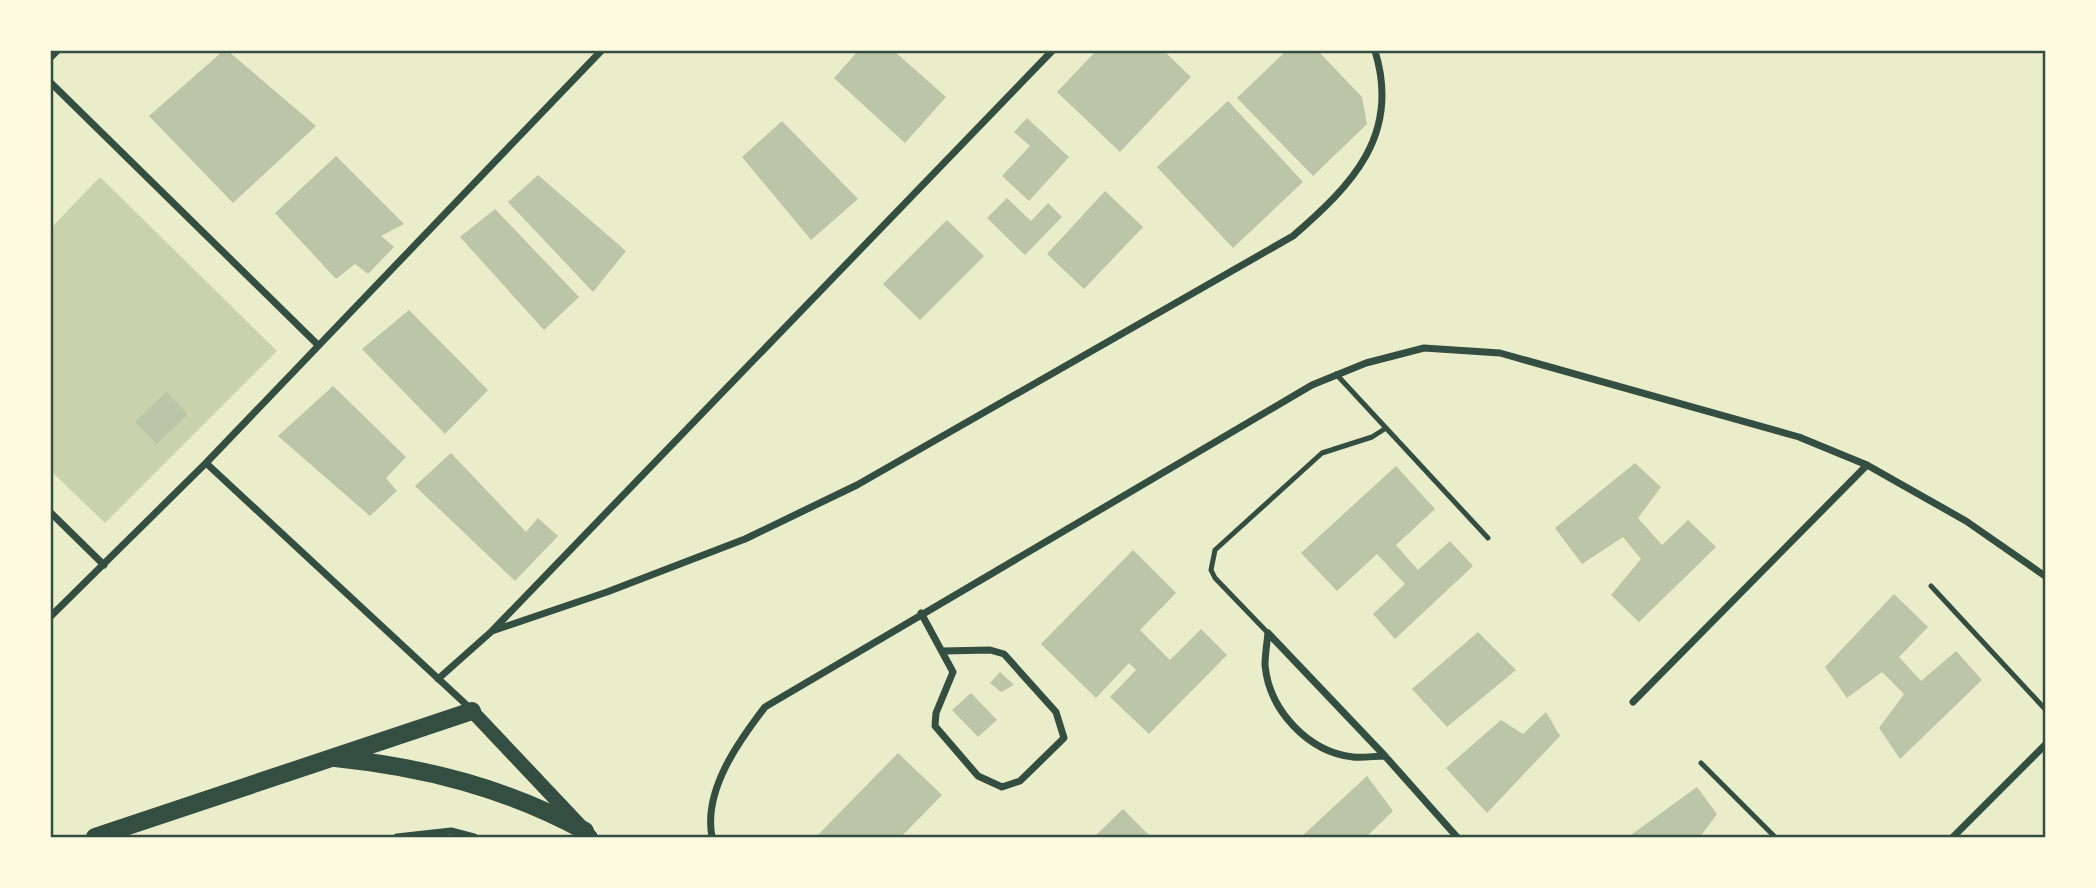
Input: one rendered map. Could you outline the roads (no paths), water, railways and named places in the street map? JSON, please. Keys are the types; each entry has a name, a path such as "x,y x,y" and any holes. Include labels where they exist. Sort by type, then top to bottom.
{"main road":[{"path":"95,837 472,711 588,834"},
{"path":"328,757 401,765 455,777 548,811 588,834"}],"street":[{"path":"51,57 57,51"},
{"path":"51,616 205,463 601,51"},
{"path":"438,679 492,631 1052,51"},
{"path":"492,631 607,592 744,538 845,491 1293,236 1336,199 1366,159 1381,119 1384,99 1375,51"},
{"path":"51,83 318,345"},
{"path":"712,837 710,828 715,798 733,748 765,707 1300,392 1366,363 1424,348 1500,353 1799,437 1867,465 1966,520 2045,576"},
{"path":"205,463 472,711"},
{"path":"1633,702 1867,465"},
{"path":"51,513 104,565"},
{"path":"921,613 953,673 936,713 935,726 978,776 1002,787 1020,781 1064,738 1056,712 1004,654 990,650 943,652"},
{"path":"1268,633 1265,666 1274,699 1293,726 1320,746 1352,757 1385,756"},
{"path":"1268,633 1385,756 1457,837"},
{"path":"1954,837 2045,745"},
{"path":"397,837 451,831 474,837"}],"lane":[{"path":"1336,374 1488,538"},
{"path":"1268,633 1215,578 1211,570 1215,550 1322,453 1372,436 1386,428"},
{"path":"1930,586 2045,709"},
{"path":"1701,763 1775,837"}]}
